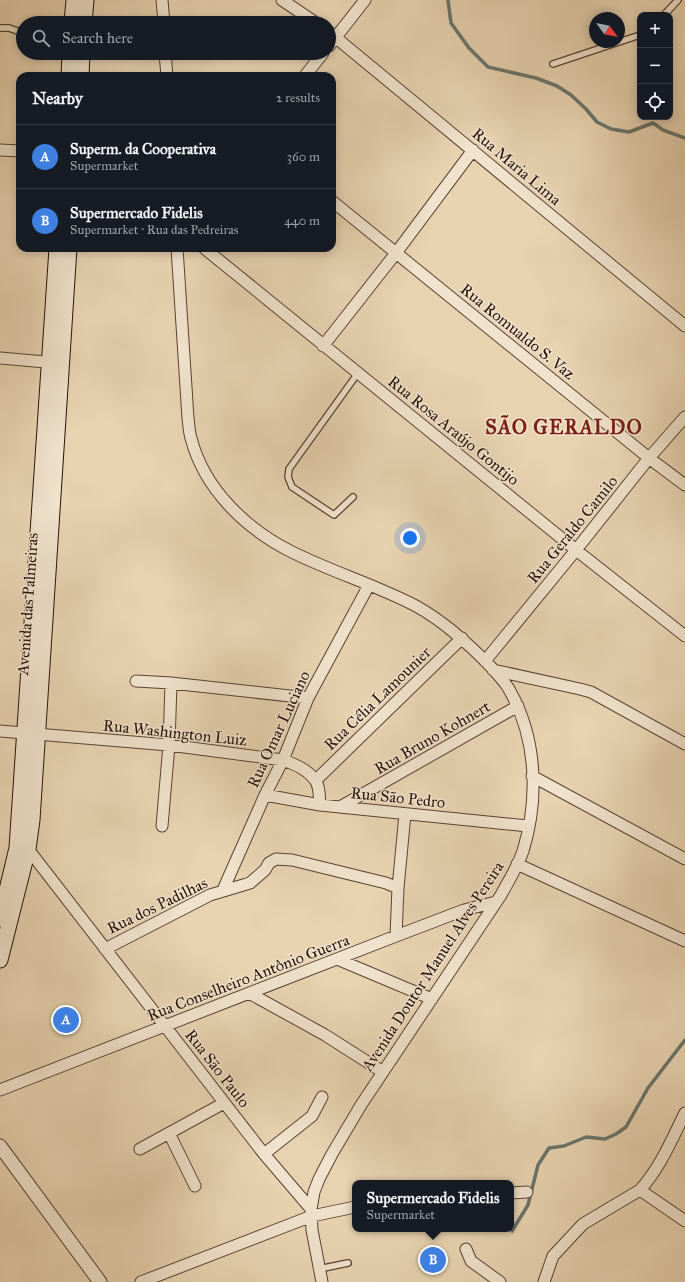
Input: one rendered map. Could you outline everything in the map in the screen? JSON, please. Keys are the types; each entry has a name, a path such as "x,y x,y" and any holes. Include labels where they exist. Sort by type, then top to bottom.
{"main road":[{"path":"73,16 74,0"},
{"path":"85,16 86,0"},
{"path":"69,72 70,60"},
{"path":"81,72 82,60"},
{"name":"Avenida das Palmeiras","path":"56,363 57,252"},
{"name":"Avenida das Palmeiras","path":"0,919 6,870 17,848 31,734 56,363 69,252"},
{"name":"Avenida das Palmeiras","path":"0,960 28,850 32,820 31,734"}],"street":[{"path":"162,0 163,16"},
{"path":"282,0 306,16"},
{"path":"336,33 366,0"},
{"name":"Rua Maria Lima","path":"336,42 473,150 685,326"},
{"path":"166,60 167,72"},
{"path":"308,72 318,60"},
{"path":"0,150 16,151"},
{"path":"323,346 396,253 473,150"},
{"name":"Rua Romualdo S. Vaz","path":"336,203 649,458 685,485"},
{"name":"Avenida Doutor Manuel Alves Pereira","path":"177,252 188,418 191,438 206,475 213,487 222,499 275,544 369,584 414,606 434,617 462,638 485,661 510,690 526,725 531,749 532,808 523,850 517,864 496,902 361,1105 319,1179 314,1192 311,1213 318,1269 322,1282"},
{"name":"Rua Rosa Araújo Gontijo","path":"209,252 323,346 685,636"},
{"path":"0,358 56,363"},
{"name":"Rua Geraldo Camilo","path":"485,661 649,458 685,417"},
{"name":"Rua Omar Luciano","path":"223,890 265,795 283,760 308,698 369,584"},
{"name":"Rua Célia Lamounier","path":"316,780 462,638"},
{"path":"493,670 591,692 685,744"},
{"path":"136,681 171,683 308,698"},
{"path":"162,826 169,745 171,683"},
{"name":"Rua Bruno Kohnert","path":"340,807 518,706"},
{"name":"Rua Washington Luiz","path":"0,731 169,745 283,760 298,765 316,780"},
{"path":"532,776 685,859"},
{"path":"316,780 320,805"},
{"name":"Rua São Pedro","path":"265,795 320,805 528,826"},
{"path":"396,936 404,814"},
{"name":"Rua São Paulo","path":"28,850 311,1213"},
{"name":"Rua dos Padilhas","path":"105,948 210,895 250,883 265,870 269,863 276,859 292,860 386,883 398,888"},
{"path":"517,864 685,941"},
{"name":"Rua Conselheiro Antônio Guerra","path":"0,1090 464,910 496,902"},
{"path":"337,960 432,999"},
{"path":"249,994 310,1026 356,1053 383,1072"},
{"path":"0,1086 12,1086"},
{"path":"264,1154 312,1116 322,1098"},
{"path":"140,1149 224,1103"},
{"path":"544,1282 553,1256 583,1224 640,1190 647,1182 667,1150 685,1113"},
{"path":"169,1133 195,1186"},
{"path":"0,1146 100,1282"},
{"path":"640,1190 685,1221"},
{"path":"514,1193 527,1192"},
{"path":"141,1282 311,1213 352,1207"},
{"path":"466,1249 471,1261 500,1282"}],"lane":[{"path":"667,12 678,0"},
{"path":"0,28 9,28 16,30"},
{"path":"553,64 637,36"},
{"path":"353,497 334,515 292,487 288,478 289,469 358,373"},
{"path":"318,1269 348,1263"}],"waterway":[{"path":"448,0 451,23 469,48 488,67 536,78 557,86 571,95 597,122 611,129 629,132 653,123 663,130 685,138"},
{"path":"514,1228 528,1205 538,1165 549,1148 564,1146 586,1137 605,1139 626,1127 648,1088 685,1040"}],"place":[{"name":"Superm. da Cooperativa","path":"66,1020"},
{"name":"Supermercado Fidelis","path":"433,1260"}],"district":[{"name":"SÃO GERALDO","path":"564,427"}]}
